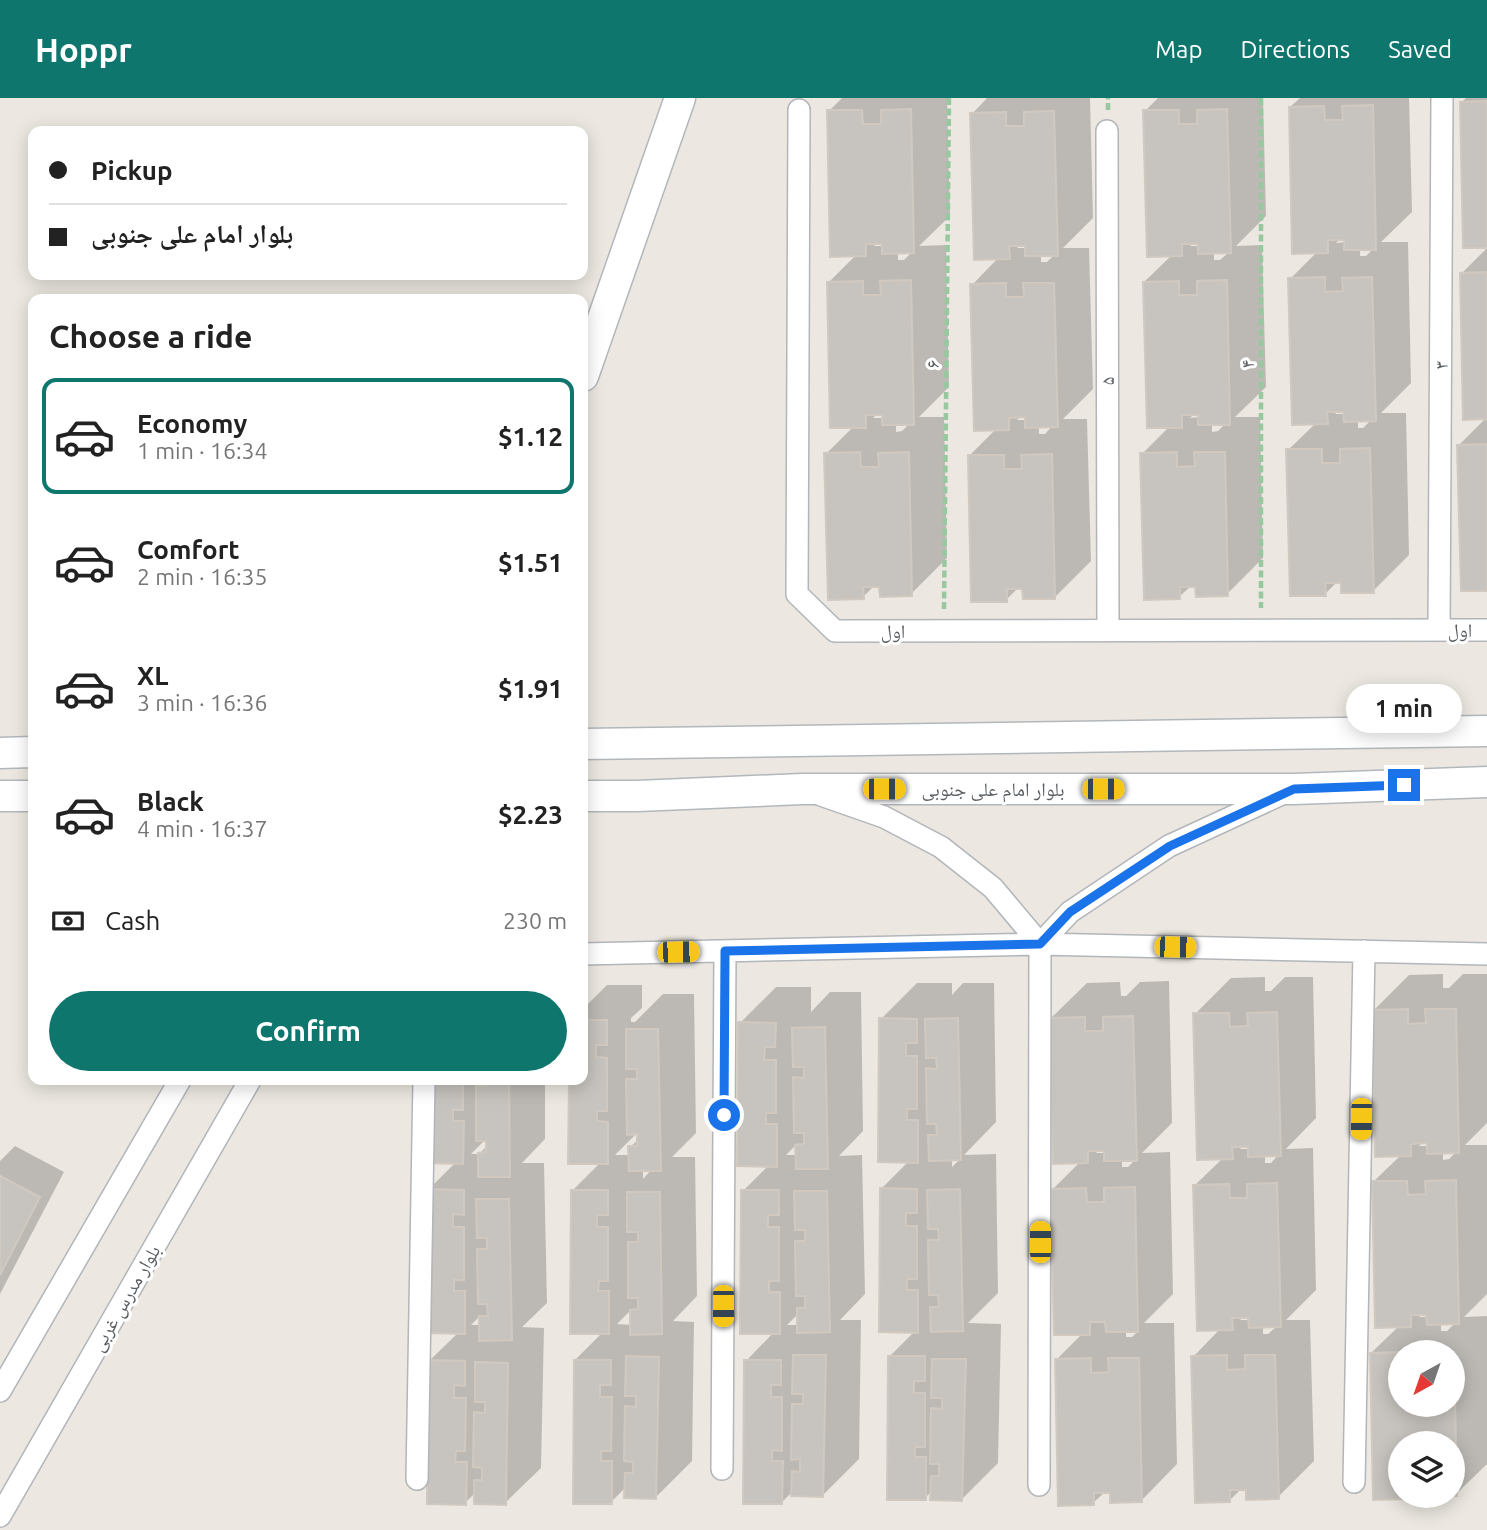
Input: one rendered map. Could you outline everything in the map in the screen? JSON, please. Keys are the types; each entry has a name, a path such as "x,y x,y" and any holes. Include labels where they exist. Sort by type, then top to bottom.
{"main road":[{"path":"588,362 680,98"},
{"path":"588,744 1487,731"},
{"path":"779,741 791,789"},
{"path":"0,753 28,752"},
{"name":"بلوار امام علی جنوبی","path":"588,796 791,789 1294,789 1487,782"},
{"path":"0,796 28,796"}],"street":[{"name":"۳","path":"1439,630 1442,99"},
{"name":"اول","path":"799,110 797,594 835,631 1487,630"},
{"name":"۵","path":"1107,131 1108,631"},
{"path":"791,789 884,817 940,847 993,888 1040,944 1039,1485"},
{"path":"1040,944 1070,912 1170,846 1294,789"},
{"path":"588,954 1040,944 1487,954"},
{"path":"722,1469 725,951"},
{"path":"1354,1482 1364,951"},
{"path":"0,1391 177,1085"},
{"name":"بلوار مدرس غربی","path":"0,1516 247,1085"},
{"path":"417,1479 425,1085"}],"path":[{"name":"۶","path":"944,631 949,98"},
{"name":"۴","path":"1261,98 1261,630"}],"building":[{"path":"1487,101 1487,248 1463,248 1460,102"},
{"path":"1373,105 1376,250 1344,250 1344,240 1328,240 1328,253 1292,254 1289,107 1324,106 1325,120 1343,120 1342,106"},
{"path":"911,109 914,253 882,254 882,244 866,244 866,256 830,257 827,110 862,110 863,124 881,124 881,110"},
{"path":"1227,109 1231,253 1198,254 1198,244 1182,244 1182,256 1147,257 1143,110 1179,110 1179,124 1197,124 1197,110"},
{"path":"1054,111 1058,256 1025,256 1025,246 1009,246 1010,259 974,260 970,113 1006,112 1006,126 1024,126 1024,112"},
{"path":"1487,272 1487,419 1463,420 1460,273"},
{"path":"1325,277 1325,292 1343,291 1342,278 1372,277 1376,421 1344,422 1343,412 1327,412 1328,424 1292,425 1288,278"},
{"path":"911,280 914,425 882,425 882,415 866,415 866,428 830,428 827,282 863,281 863,295 881,295 880,281"},
{"path":"1227,280 1230,425 1198,425 1198,415 1182,415 1182,428 1147,428 1143,282 1179,281 1179,295 1197,295 1197,281"},
{"path":"1006,283 1006,297 1024,297 1023,283 1054,283 1058,427 1025,428 1025,417 1009,418 1009,430 974,431 970,284"},
{"path":"1487,444 1487,591 1461,591 1457,445"},
{"path":"1370,448 1374,593 1341,593 1341,583 1325,583 1326,596 1290,596 1286,449 1322,449 1322,463 1340,463 1340,449"},
{"path":"860,452 861,467 879,467 878,453 909,452 912,596 880,597 879,587 863,587 864,599 828,600 824,453"},
{"path":"1177,452 1177,467 1195,466 1194,452 1225,452 1228,596 1196,597 1195,587 1180,587 1180,599 1144,600 1140,453"},
{"path":"1052,454 1055,599 1023,599 1022,589 1007,589 1007,602 971,602 968,455 1004,455 1004,469 1022,469 1021,455"},
{"path":"1408,1009 1408,1024 1426,1023 1425,1009 1456,1009 1459,1153 1427,1154 1427,1143 1411,1144 1411,1156 1375,1157 1372,1010"},
{"path":"1277,1012 1281,1156 1248,1157 1248,1147 1232,1147 1233,1159 1197,1160 1193,1013 1229,1013 1230,1027 1248,1026 1247,1013"},
{"path":"1133,1016 1137,1161 1104,1161 1104,1151 1088,1151 1088,1163 1053,1164 1049,1018 1085,1017 1085,1031 1103,1031 1103,1017"},
{"path":"879,1018 917,1019 917,1043 906,1043 906,1056 917,1056 917,1109 907,1109 907,1120 918,1120 918,1163 878,1162"},
{"path":"958,1018 961,1160 929,1161 928,1135 937,1135 936,1124 927,1124 926,1068 937,1069 936,1058 926,1058 925,1019"},
{"path":"588,1020 607,1020 607,1045 596,1045 596,1057 607,1058 607,1111 597,1111 597,1121 608,1122 608,1164 568,1164 569,1085 588,1085"},
{"path":"738,1022 776,1023 775,1047 765,1047 764,1060 776,1060 776,1113 766,1113 766,1124 777,1124 777,1167 737,1166"},
{"path":"825,1027 828,1169 796,1169 795,1145 804,1144 804,1133 794,1133 793,1077 804,1078 804,1067 793,1067 792,1028"},
{"path":"626,1029 658,1029 661,1171 629,1171 628,1146 637,1146 637,1134 627,1135 626,1079 637,1079 637,1069 626,1069"},
{"path":"425,1085 463,1085 463,1110 453,1110 453,1121 464,1121 463,1164 424,1163"},
{"path":"476,1085 509,1085 510,1177 478,1177 478,1153 486,1152 486,1141 476,1141"},
{"path":"0,1176 40,1197 0,1275"},
{"path":"1456,1180 1459,1324 1427,1325 1426,1315 1411,1315 1411,1327 1375,1328 1372,1181 1407,1181 1408,1195 1426,1194 1425,1181"},
{"path":"1277,1183 1281,1327 1249,1328 1248,1318 1232,1318 1233,1330 1197,1331 1193,1185 1229,1184 1230,1198 1247,1198 1247,1184"},
{"path":"1135,1187 1138,1332 1106,1332 1105,1322 1090,1322 1090,1335 1054,1335 1050,1189 1086,1188 1087,1202 1104,1202 1104,1188"},
{"path":"880,1188 917,1189 917,1213 906,1213 906,1226 917,1226 917,1279 907,1279 907,1290 918,1290 918,1333 879,1332"},
{"path":"426,1189 464,1190 464,1215 453,1214 453,1227 464,1227 464,1280 454,1280 454,1291 465,1291 465,1334 426,1333"},
{"path":"960,1189 963,1331 931,1332 930,1307 939,1307 938,1295 929,1295 928,1240 939,1240 938,1229 928,1229 927,1190"},
{"path":"571,1190 608,1190 608,1215 597,1215 597,1227 608,1227 608,1281 599,1281 598,1291 609,1291 609,1334 570,1334"},
{"path":"741,1190 779,1190 779,1215 768,1215 768,1227 779,1227 779,1281 769,1281 769,1292 780,1292 780,1334 740,1334"},
{"path":"794,1191 827,1191 830,1332 797,1333 797,1308 805,1308 805,1296 796,1296 795,1241 805,1241 805,1230 795,1230"},
{"path":"627,1192 660,1192 662,1334 630,1335 630,1310 638,1309 638,1298 628,1298 628,1242 638,1242 638,1232 627,1232"},
{"path":"476,1199 509,1199 512,1340 479,1341 479,1316 488,1316 487,1304 478,1304 477,1249 487,1249 487,1238 477,1238"},
{"path":"1388,1352 1388,1418 1455,1418 1456,1431 1388,1431 1388,1500 1373,1500 1370,1353"},
{"path":"793,1355 826,1355 823,1497 791,1496 792,1471 800,1472 800,1459 791,1460 792,1404 803,1404 803,1394 792,1394"},
{"path":"1227,1355 1227,1370 1245,1369 1245,1355 1275,1355 1279,1499 1246,1500 1246,1490 1230,1490 1230,1502 1195,1503 1191,1356"},
{"path":"626,1356 659,1357 656,1499 624,1498 625,1473 633,1473 633,1462 624,1461 625,1406 636,1407 636,1396 625,1396"},
{"path":"888,1356 925,1356 925,1381 914,1381 914,1393 925,1393 925,1447 915,1447 915,1457 926,1457 926,1500 887,1500"},
{"path":"1091,1358 1091,1373 1109,1372 1108,1358 1139,1358 1142,1502 1110,1503 1110,1493 1094,1493 1094,1505 1058,1506 1055,1359"},
{"path":"932,1359 966,1359 962,1501 930,1500 931,1476 939,1476 939,1464 930,1464 931,1408 942,1409 942,1398 931,1398"},
{"path":"428,1360 465,1361 465,1386 454,1385 454,1398 466,1398 465,1451 456,1451 455,1462 467,1462 466,1505 427,1504"},
{"path":"574,1360 611,1360 611,1385 600,1385 600,1397 612,1397 611,1451 601,1451 601,1461 612,1461 612,1504 573,1504"},
{"path":"744,1360 781,1360 781,1385 771,1385 771,1397 782,1397 782,1451 772,1450 772,1461 783,1461 782,1504 743,1504"},
{"path":"475,1362 508,1363 506,1505 474,1504 474,1480 482,1480 482,1468 473,1467 474,1412 485,1413 485,1402 475,1402"}],"route":[{"path":"724,1115 725,951 1040,944 1070,912 1170,846 1294,789 1404,785"}]}
